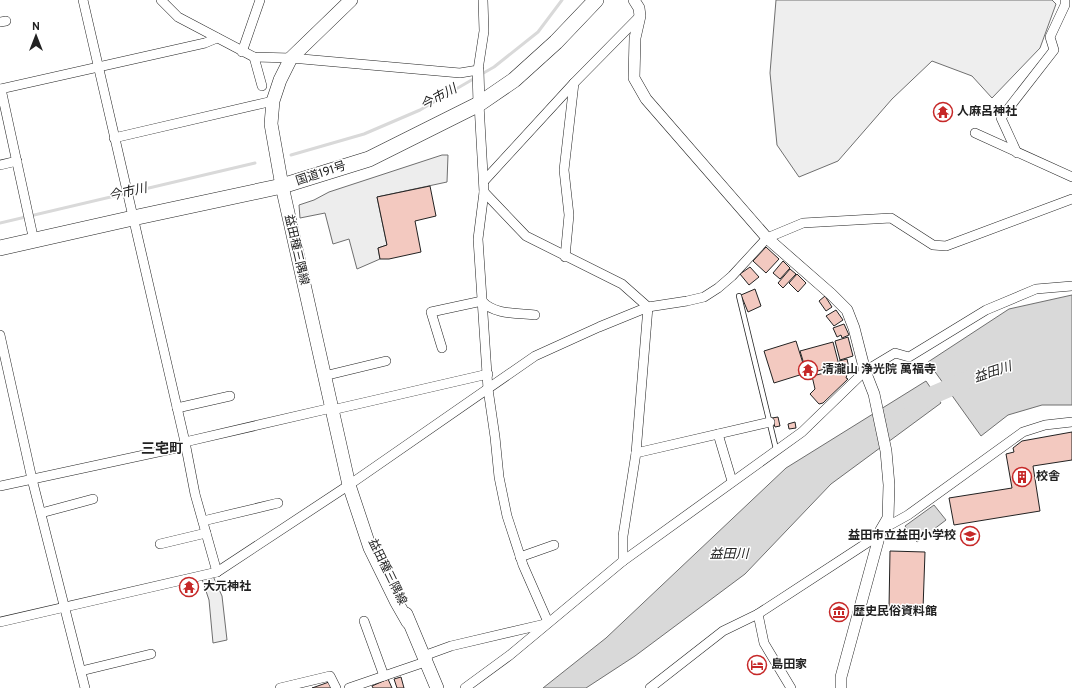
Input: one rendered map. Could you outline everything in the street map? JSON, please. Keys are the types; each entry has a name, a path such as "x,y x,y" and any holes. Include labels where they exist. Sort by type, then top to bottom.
{"highway":[{"name":"国道191号","path":"0,248 282,186 369,159 479,104 514,80 556,42 596,0"}],"main road":[{"name":"益田種三隅線","path":"351,0 291,58 280,80 273,101 271,124 282,186 349,485 370,548 408,622 437,688"}],"street":[{"path":"82,0 99,66 114,138 185,442 195,494 217,572"},
{"path":"161,0 178,17 254,57 291,58 460,73 478,70"},
{"path":"242,52 260,0"},
{"path":"483,0 484,31 478,70 484,192 478,239 488,389 499,477 507,516 520,557 546,623"},
{"path":"1017,153 1001,118 1054,50 1050,37 1065,5 1065,0"},
{"path":"484,181 574,83 639,6"},
{"path":"639,6 635,38 634,78 646,99 767,238 832,294 847,310 854,328 865,371 874,394 886,451 889,485 888,518 881,530 872,539 758,614 723,631 650,688"},
{"path":"34,241 0,89 205,43 217,38"},
{"path":"254,57 262,86"},
{"path":"565,257 569,216 564,170 574,83"},
{"path":"114,138 273,101"},
{"path":"975,133 1072,177"},
{"path":"0,165 16,161"},
{"path":"484,192 526,236 565,257 622,284 648,307"},
{"path":"0,622 217,572 349,485 541,353 648,307 687,301 704,296 718,288 767,238 803,223 891,218 933,245 946,246 1072,199"},
{"path":"465,688 510,655 546,623 622,561 776,449 802,432 865,371 895,353 909,357 986,310 1036,289 1072,286"},
{"path":"482,301 487,308 496,311 535,315"},
{"path":"442,348 431,312 482,301"},
{"path":"622,561 623,536 636,453 648,307"},
{"path":"0,335 32,479 85,688"},
{"path":"324,376 386,361"},
{"path":"0,486 181,446 185,442 327,409 332,410 488,374"},
{"path":"177,408 230,396"},
{"path":"636,453 770,422"},
{"path":"841,688 841,677 881,530 908,515 1023,432 1045,425 1072,422"},
{"path":"718,434 732,481"},
{"path":"41,513 93,499"},
{"path":"202,521 278,503"},
{"path":"160,544 206,533"},
{"path":"520,557 554,545"},
{"path":"758,614 764,643 791,688"},
{"path":"364,621 384,676"},
{"path":"349,688 425,662 429,654 451,646 546,623"},
{"path":"81,672 151,654"},
{"path":"280,688 330,676 336,688"}],"lane":[{"path":"739,296 776,449"}],"shaded area":[{"path":"776,0 1052,0 1056,4 1040,48 992,98 972,76 932,61 892,99 838,161 799,177 777,145 770,73"},
{"path":"442,155 448,155 447,182 377,197 387,245 378,248 380,259 357,269 349,239 333,244 325,213 300,218 299,205 314,200 329,192"},
{"path":"213,576 222,596 227,640 213,643 209,600 202,579"}],"water":[{"name":"益田川","path":"1072,295 1072,405 1042,405 1008,415 981,436 928,362 1009,309"},
{"name":"益田川","path":"926,381 941,403 831,484 745,574 635,656 586,688 543,688 606,638 786,468"},
{"path":"934,505 946,520 917,542 905,526"}],"building":[{"path":"430,186 436,216 415,221 421,252 389,259 380,259 378,248 387,245 377,197"},
{"path":"766,247 779,259 766,273 753,261"},
{"path":"783,261 790,268 780,279 773,273"},
{"path":"750,267 759,277 749,285 740,274"},
{"path":"790,269 796,274 783,288 778,283"},
{"path":"797,274 806,283 798,292 789,283"},
{"path":"755,289 761,306 748,312 741,295"},
{"path":"825,296 832,307 826,311 819,301"},
{"path":"836,310 843,320 834,326 826,316"},
{"path":"844,324 849,335 842,338 841,335 837,337 833,328"},
{"path":"848,337 853,356 840,360 835,341"},
{"path":"796,341 806,373 774,383 764,351"},
{"path":"833,342 839,365 814,372 815,375 808,377 800,351"},
{"path":"847,359 849,368 846,378 848,379 823,403 819,404 810,394 815,389 812,376 841,369 839,361"},
{"path":"778,417 780,426 775,427 772,418"},
{"path":"795,422 796,428 789,429 788,424"},
{"name":"校舎","path":"1072,432 1072,460 1033,466 1040,511 954,525 949,498 1012,488 1006,454 1014,452 1013,448 1022,441"},
{"path":"890,551 925,552 923,609 889,608"},
{"path":"401,677 404,688 397,688 394,679"},
{"path":"388,679 392,688 373,688 372,686"},
{"path":"329,682 331,688 312,688"}],"waterway":[{"name":"今市川","path":"480,75 494,67 538,32 562,0"},
{"name":"今市川","path":"291,155 364,134 420,110 475,78"},
{"name":"今市川","path":"0,223 255,163"},
{"name":"益田川","path":"912,404 970,379"}],"place":[{"name":"人麻呂神社","path":"943,112"},
{"name":"清瀧山 浄光院 萬福寺","path":"808,370"},
{"name":"校舎","path":"1022,477"},
{"name":"益田市立益田小学校","path":"970,536"},
{"name":"大元神社","path":"189,587"},
{"name":"歴史民俗資料館","path":"839,612"},
{"name":"島田家","path":"757,665"}],"district":[{"name":"三宅町","path":"162,449"}]}
